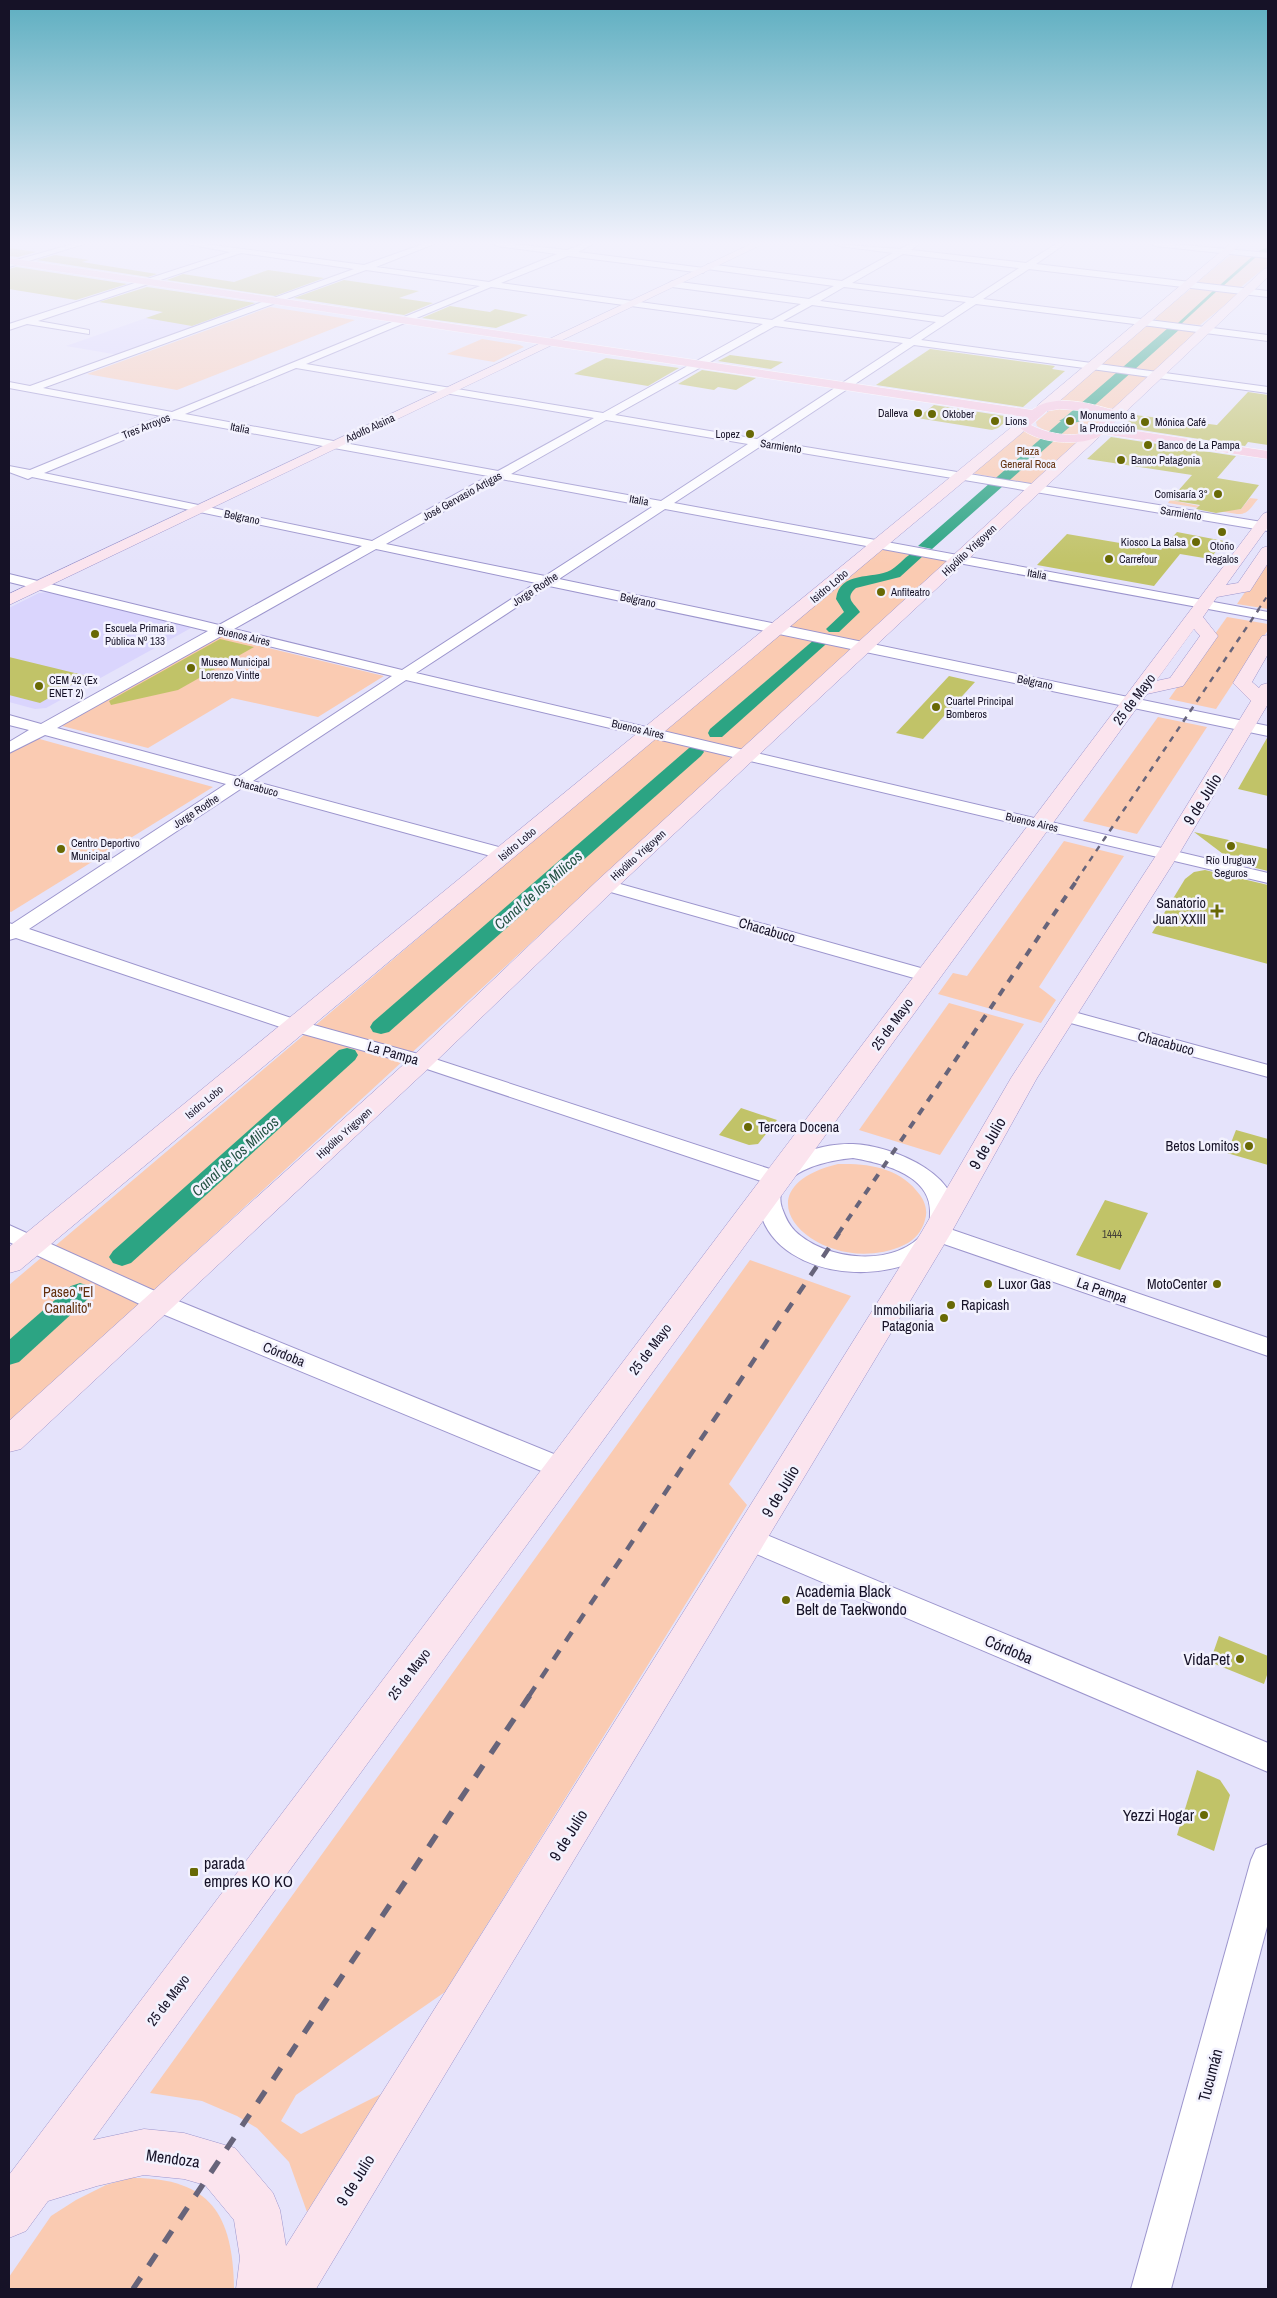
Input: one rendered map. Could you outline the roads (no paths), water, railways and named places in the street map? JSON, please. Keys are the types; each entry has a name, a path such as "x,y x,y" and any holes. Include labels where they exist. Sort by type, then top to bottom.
{"main road":[{"path":"596,351 1034,416 1060,405 1088,407 1108,413 1102,427"},
{"path":"1034,416 1033,431 1053,436 1080,438 1102,427 1268,450"},
{"path":"1102,427 1268,455"}],"street":[{"path":"9,397 134,351"},
{"name":"Tres Arroyos","path":"31,473 328,351"},
{"name":"Adolfo Alsina","path":"9,600 532,351"},
{"name":"José Gervasio Artigas","path":"9,748 722,351"},
{"name":"Jorge Rodhe","path":"11,931 898,351"},
{"path":"987,351 1093,366 1122,372 1268,390"},
{"path":"1093,366 1110,351"},
{"name":"Hipólito Yrigoyen","path":"9,1440 157,1302 422,1061 606,884 748,755 1182,351"},
{"name":"Sarmiento","path":"294,365 962,476 1264,530"},
{"name":"Isidro Lobo","path":"9,1263 1093,366"},
{"name":"Italia","path":"9,385 1268,616"},
{"name":"Belgrano","path":"12,474 31,473 864,647 1136,696 1261,712"},
{"path":"1136,696 1176,682 1209,636 1204,605 1264,530"},
{"path":"1204,605 1244,587 1268,551"},
{"name":"Buenos Aires","path":"9,578 219,631 1268,878"},
{"path":"1261,712 1242,683 1268,640"},
{"name":"25 de Mayo","path":"21,2198 561,1468 1136,696"},
{"name":"9 de Julio","path":"288,2289 750,1540 936,1233 1024,1078 1063,1015 1261,712"},
{"name":"Chacabuco","path":"9,720 504,854"},
{"name":"Chacabuco","path":"606,884 928,976"},
{"name":"La Pampa","path":"11,931 296,1026 422,1061 778,1179"},
{"name":"Chacabuco","path":"1063,1015 1268,1071"},
{"path":"853,1151 890,1158 920,1174 939,1196 942,1215 936,1233 915,1252 900,1259 862,1264 824,1258 794,1243 775,1222 769,1200 778,1179 794,1165 817,1155 853,1151"},
{"name":"Córdoba","path":"9,1233 157,1302 561,1468"},
{"name":"La Pampa","path":"936,1233 1268,1347"},
{"name":"Córdoba","path":"750,1540 1268,1758"},
{"name":"Tucumán","path":"1151,2289 1268,1860"},
{"name":"Mendoza","path":"21,2198 96,2162 144,2152 184,2156 218,2166 232,2179 256,2210 264,2258 261,2289"}],"waterway":[{"name":"Canal de los Milicos","path":"834,629 853,612 845,606 843,601 846,589 857,582 895,574 916,556"},
{"name":"Canal de los Milicos","path":"716,733 820,642"},
{"name":"Canal de los Milicos","path":"381,1027 695,752"},
{"name":"Canal de los Milicos","path":"122,1257 347,1055"},
{"name":"Canal de los Milicos","path":"9,1355 80,1292"}],"railway":[{"path":"1258,610 1268,595"},
{"path":"1076,881 1259,609"},
{"path":"838,1234 1077,880"},
{"path":"529,1696 839,1233"},
{"path":"133,2289 530,1695"}],"place":[{"name":"Dalleva","path":"918,413"},
{"name":"Oktober","path":"932,414"},
{"name":"Lions","path":"995,421"},
{"name":"Monumento a la Producción","path":"1070,421"},
{"name":"Mónica Café","path":"1145,422"},
{"name":"Lopez","path":"750,434"},
{"name":"Banco de La Pampa","path":"1148,445"},
{"name":"Banco Patagonia","path":"1121,460"},
{"name":"Comisaría 3°","path":"1218,494"},
{"name":"Otoño Regalos","path":"1222,532"},
{"name":"Kiosco La Balsa","path":"1196,542"},
{"name":"Carrefour","path":"1109,559"},
{"name":"Anfiteatro","path":"881,592"},
{"name":"Escuela Primaria Pública Nº 133","path":"95,634"},
{"name":"Museo Municipal Lorenzo Vintte","path":"191,668"},
{"name":"CEM 42 (Ex ENET 2)","path":"39,686"},
{"name":"Cuartel Principal Bomberos","path":"936,707"},
{"name":"Río Uruguay Seguros","path":"1231,846"},
{"name":"Centro Deportivo Municipal","path":"61,849"},
{"name":"Sanatorio Juan XXIII","path":"1217,911"},
{"name":"Tercera Docena","path":"748,1127"},
{"name":"Betos Lomitos","path":"1249,1146"},
{"name":"Luxor Gas","path":"988,1284"},
{"name":"MotoCenter","path":"1217,1284"},
{"name":"Rapicash","path":"951,1305"},
{"name":"Inmobiliaria Patagonia","path":"944,1318"},
{"name":"Academia Black Belt de Taekwondo","path":"786,1600"},
{"name":"VidaPet","path":"1240,1659"},
{"name":"Yezzi Hogar","path":"1204,1815"},
{"name":"parada empres KO KO","path":"194,1872"}],"park label":[{"name":"Plaza General Roca","path":"1028,457"},
{"name":"Paseo \"El Canalito\"","path":"68,1300"}]}
